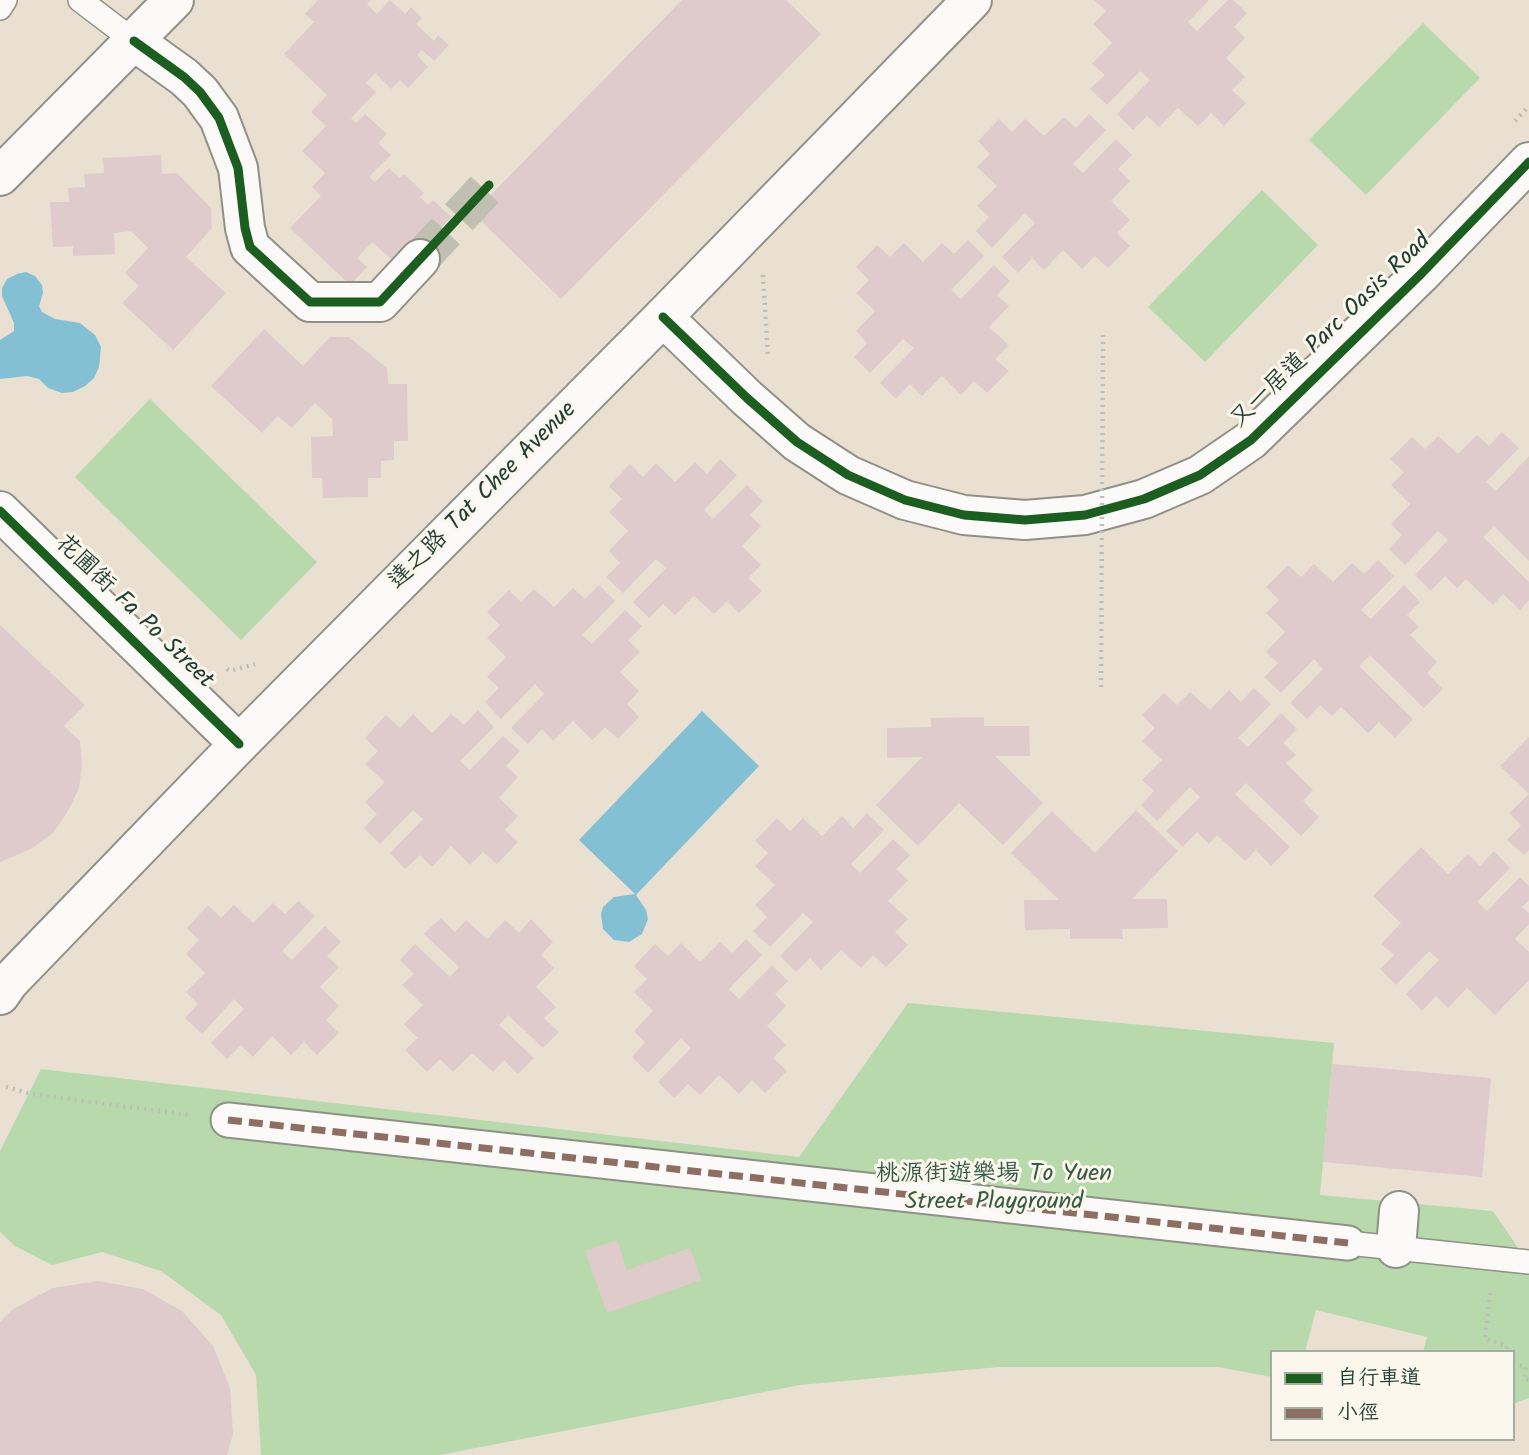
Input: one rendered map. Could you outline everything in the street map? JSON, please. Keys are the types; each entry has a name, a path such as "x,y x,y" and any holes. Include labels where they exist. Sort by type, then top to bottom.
{"street":[{"path":"0,176 174,0"},
{"name":"達之路 Tat Chee Avenue","path":"0,995 9,982 239,744 663,317 972,0"},
{"path":"134,41 184,77 200,92 219,118 238,168 244,228 250,247 310,302 380,302 420,259"},
{"name":"又一居道 Parc Oasis Road","path":"663,317 787,433 848,475 905,500 964,515 1025,520 1086,515 1144,499 1200,475 1251,440 1422,273 1529,162"},
{"name":"花圃街 Fa Po Street","path":"0,511 239,744"},
{"path":"228,1120 1348,1243"}],"lane":[{"path":"0,8 5,0"},
{"path":"80,0 134,41"},
{"path":"1348,1243 1398,1230 1529,1262"}],"path":[{"path":"1511,124 1529,106"},
{"path":"763,274 768,360"},
{"path":"1101,687 1104,334"},
{"path":"1100,471 1111,468"},
{"path":"6,1087 31,1094 228,1120"},
{"path":"1490,1284 1485,1339 1507,1346 1506,1350"},
{"path":"1515,1364 1526,1367 1524,1379 1529,1380"}],"green space":[{"path":"1423,23 1480,78 1366,195 1309,140"},
{"path":"1262,190 1318,245 1205,362 1148,307"},
{"path":"150,399 317,562 241,640 75,477"},
{"name":"桃源街遊樂場 To Yuen Street Playground","path":"908,1003 1334,1043 1320,1195 1493,1211 1529,1264 1529,1398 1515,1403 1515,1350 1424,1350 1427,1337 1316,1310 1306,1350 1270,1350 1270,1377 1218,1367 999,1367 800,1385 440,1455 261,1455 256,1375 221,1315 161,1271 102,1252 52,1265 15,1246 0,1232 0,1151 41,1069 799,1157"}],"water":[{"path":"26,272 35,276 42,285 43,293 39,306 42,312 55,319 80,323 95,335 101,347 99,367 94,378 73,392 62,393 48,388 39,379 27,376 0,379 0,340 14,331 14,323 2,296 2,288 7,279"},
{"path":"702,711 759,766 636,895 646,910 648,919 642,934 629,942 614,940 603,929 603,907 614,897 635,894 579,840"}],"building":[{"path":"318,0 371,0 367,4 377,14 390,0 405,14 411,7 422,18 416,24 434,41 438,35 449,45 434,61 422,50 417,55 428,67 408,88 400,80 391,89 375,73 366,83 376,92 351,118 356,123 365,114 387,134 378,143 391,155 369,177 375,182 389,168 400,178 404,174 424,193 420,197 428,205 433,200 451,217 430,239 424,233 420,238 425,243 396,263 372,242 357,258 367,267 350,285 290,228 321,196 312,187 325,173 302,151 326,126 311,112 327,95 284,54 314,22 305,14"},
{"path":"682,0 786,0 821,34 561,299 473,213"},
{"path":"1094,0 1209,0 1188,22 1197,31 1228,0 1233,0 1247,13 1234,27 1245,38 1226,58 1245,77 1232,90 1246,103 1224,126 1211,113 1198,126 1178,108 1159,127 1147,116 1133,130 1117,114 1150,80 1140,71 1107,105 1090,89 1105,75 1092,64 1112,43 1093,24 1106,11"},
{"path":"1089,114 1106,130 1073,164 1083,173 1116,139 1132,155 1118,169 1130,181 1111,201 1130,220 1117,233 1130,246 1108,268 1095,256 1082,269 1063,250 1044,270 1032,258 1018,273 1002,257 1035,223 1025,213 992,248 976,231 989,217 977,206 997,186 977,167 990,154 978,141 999,119 1012,132 1025,119 1044,136 1064,117 1076,128"},
{"path":"161,155 162,174 177,173 211,208 212,228 186,257 226,293 173,350 122,303 139,286 125,273 148,248 131,231 114,233 115,254 73,256 73,246 53,247 50,202 69,202 68,188 85,187 84,174 104,173 103,158"},
{"path":"968,240 984,256 951,290 961,299 994,265 1010,281 997,295 1009,306 989,327 1009,345 995,359 1009,371 987,393 974,381 961,395 942,376 922,396 910,384 896,399 880,383 914,348 903,339 870,373 854,357 867,343 856,331 875,311 856,293 869,280 856,267 877,245 890,257 904,243 923,262 942,243 954,254"},
{"path":"264,329 303,366 330,337 349,337 387,368 388,384 407,384 408,441 394,441 394,460 381,461 381,478 368,478 368,497 323,498 322,478 312,478 311,437 333,436 332,419 315,403 292,428 278,416 262,433 211,386"},
{"path":"1502,432 1519,448 1486,482 1496,491 1529,456 1529,561 1494,526 1483,537 1529,582 1529,600 1520,610 1503,594 1493,605 1466,579 1457,588 1445,576 1431,591 1415,575 1448,540 1438,531 1405,565 1389,549 1402,535 1391,524 1410,504 1391,485 1404,472 1390,459 1412,437 1425,449 1438,436 1458,454 1477,435 1489,446"},
{"path":"720,459 737,475 704,510 713,519 747,485 763,501 750,515 761,526 742,546 761,565 748,578 762,591 739,613 727,601 714,614 694,596 675,615 663,604 649,618 633,602 666,568 656,559 623,593 606,577 620,563 609,551 628,531 609,512 622,499 609,486 630,464 643,477 656,463 675,482 695,462 707,474"},
{"path":"1378,560 1394,576 1361,610 1371,619 1404,585 1420,602 1407,615 1419,627 1410,635 1437,662 1427,673 1443,689 1424,708 1370,655 1359,666 1413,719 1395,738 1379,722 1368,733 1341,707 1332,716 1320,705 1307,719 1290,703 1323,669 1314,659 1281,693 1264,677 1278,663 1266,652 1285,632 1266,613 1279,600 1266,587 1288,565 1301,577 1314,564 1333,582 1352,563 1364,574"},
{"path":"599,585 615,601 582,635 592,644 625,610 642,626 628,640 640,652 620,672 639,691 627,704 639,717 618,739 605,727 592,740 573,721 553,741 542,729 528,744 511,728 544,694 535,684 501,719 485,702 499,688 487,677 506,657 487,638 500,625 487,612 509,590 521,602 534,589 554,607 573,588 585,599"},
{"path":"0,625 85,705 64,726 80,741 82,766 79,788 68,811 53,833 31,849 0,862"},
{"path":"1254,688 1271,704 1238,738 1248,747 1281,713 1297,729 1283,743 1296,755 1286,763 1313,790 1303,801 1319,817 1301,836 1246,783 1235,794 1290,847 1271,866 1256,850 1245,861 1217,835 1209,844 1197,832 1183,847 1166,831 1200,797 1190,787 1157,821 1141,805 1154,791 1142,780 1162,760 1142,741 1155,728 1142,715 1164,693 1177,705 1190,692 1210,710 1229,690 1241,702"},
{"path":"478,710 494,727 460,761 470,770 503,736 520,751 506,766 518,777 499,798 518,816 505,830 518,842 497,864 483,852 470,865 451,846 432,867 420,855 405,869 390,853 423,819 413,810 380,844 364,828 377,814 365,802 385,782 365,764 378,751 365,738 386,715 400,728 413,714 432,733 451,714 464,725"},
{"path":"984,717 984,726 1029,726 1030,756 995,756 1043,803 1003,845 959,803 918,846 876,805 922,757 887,758 887,728 931,727 931,718"},
{"path":"1529,737 1529,794 1500,766"},
{"path":"1529,794 1529,850 1524,855 1507,840 1521,825 1509,813"},
{"path":"1136,810 1178,851 1132,899 1167,899 1168,928 1122,929 1123,939 1070,939 1070,929 1025,930 1024,900 1059,900 1011,853 1052,811 1095,853"},
{"path":"867,813 884,830 851,864 860,873 893,839 910,855 896,869 908,880 888,901 908,919 895,932 908,945 886,967 873,955 861,968 841,950 821,970 810,958 796,972 780,956 813,922 803,913 770,947 753,931 767,917 755,905 775,885 755,866 768,853 755,841 777,818 790,831 803,818 822,836 842,816 853,828"},
{"path":"1421,847 1448,874 1468,854 1480,866 1494,851 1510,868 1477,902 1487,911 1520,877 1529,886 1529,900 1522,907 1529,913 1529,924 1515,939 1529,952 1529,980 1495,1015 1467,988 1448,1008 1436,996 1422,1011 1406,994 1439,960 1429,951 1396,985 1380,969 1394,955 1381,944 1401,923 1373,896"},
{"path":"298,901 315,916 282,951 292,960 325,926 341,942 327,956 339,967 320,987 339,1006 326,1020 339,1033 317,1055 304,1042 291,1055 272,1036 253,1057 241,1045 227,1059 211,1043 244,1009 234,999 202,1034 185,1018 198,1004 186,992 205,973 186,954 199,940 187,928 208,905 221,918 234,905 253,923 273,903 285,914"},
{"path":"441,918 455,932 466,920 487,939 505,920 519,933 531,919 553,942 541,955 554,968 536,987 556,1007 544,1018 559,1032 543,1048 508,1015 499,1025 534,1058 518,1074 504,1060 493,1072 472,1053 453,1072 440,1059 427,1072 405,1050 418,1038 404,1024 423,1005 402,985 414,974 400,960 415,944 450,977 459,967 424,934"},
{"path":"746,939 762,955 729,989 739,999 772,965 788,981 775,994 786,1006 767,1026 786,1045 773,1058 787,1071 765,1093 752,1080 739,1094 719,1075 700,1095 688,1084 674,1098 658,1082 691,1048 681,1038 648,1073 632,1057 645,1042 634,1031 653,1011 634,992 647,979 634,966 655,944 668,956 681,943 700,962 720,942 732,953"},
{"path":"1332,1064 1491,1078 1482,1177 1323,1162"},
{"path":"617,1240 627,1270 690,1248 701,1280 607,1313 585,1251"},
{"path":"98,1281 143,1289 182,1311 213,1346 230,1388 233,1434 227,1455 0,1455 0,1322 13,1309 53,1288"}],"tunnel":[{"path":"420,259 489,185"}],"marked path":[{"path":"228,1120 1348,1243"}],"cycle path":[{"path":"134,41 184,77 200,92 219,118 238,168 250,247 310,302 380,302 489,185"},
{"path":"663,317 797,442 848,475 905,500 964,515 1025,520 1085,515 1144,499 1200,475 1251,440 1422,273 1529,162"},
{"path":"0,511 239,744"}]}
